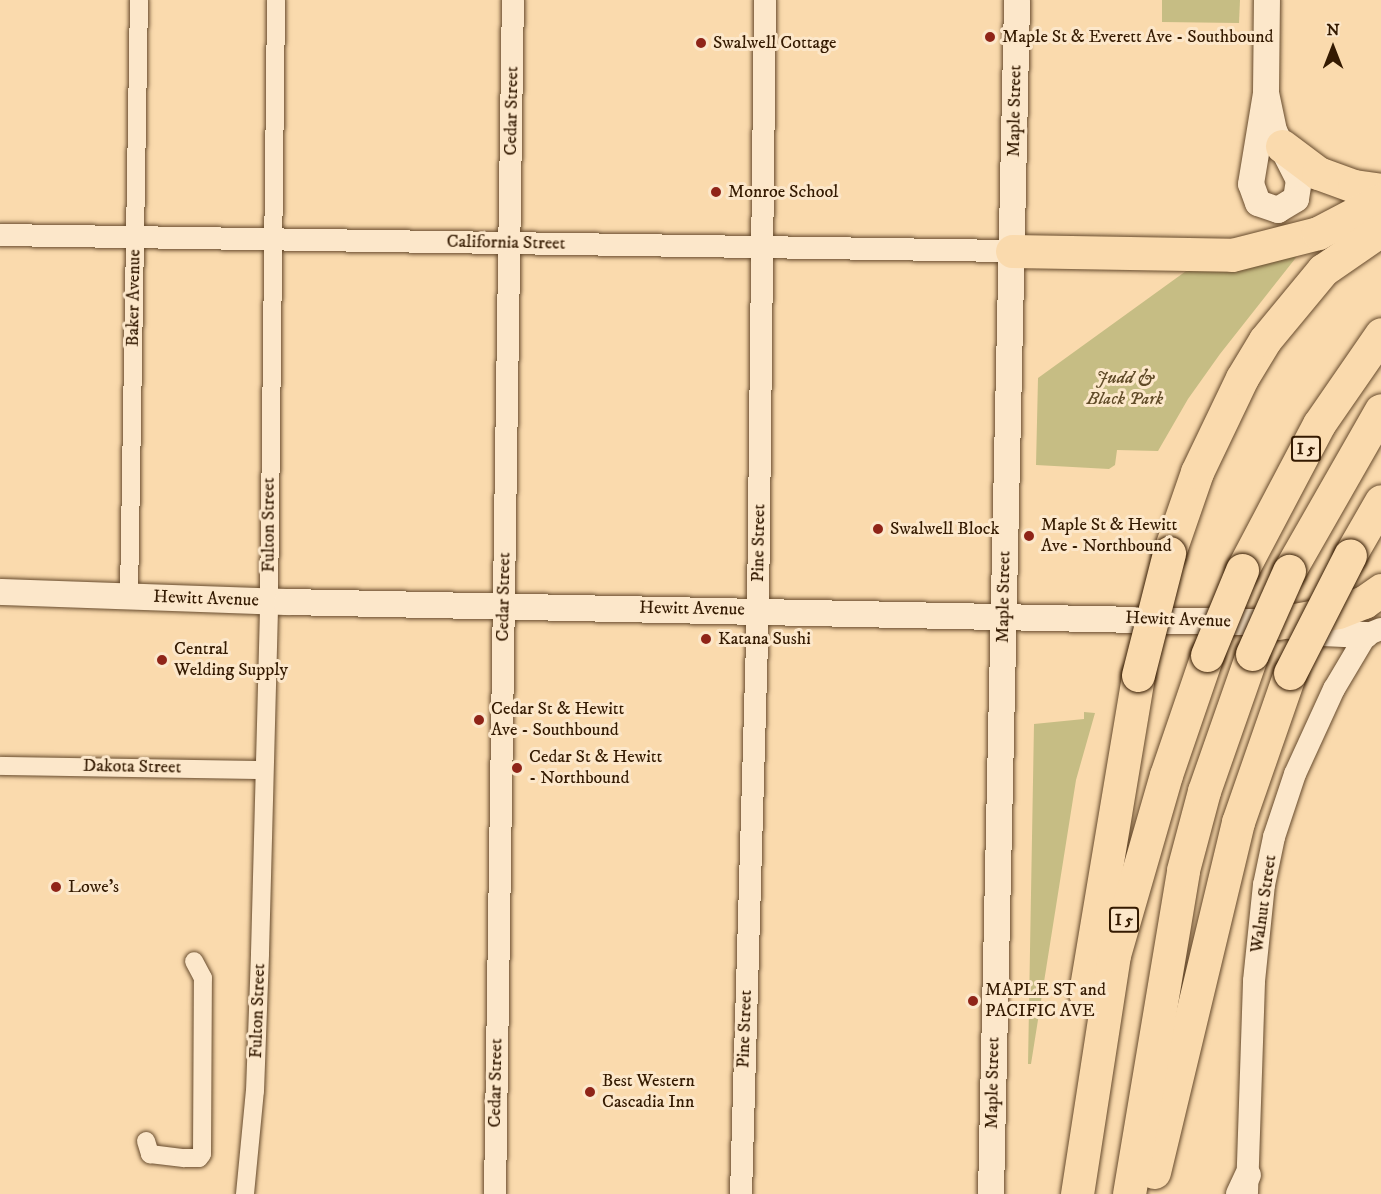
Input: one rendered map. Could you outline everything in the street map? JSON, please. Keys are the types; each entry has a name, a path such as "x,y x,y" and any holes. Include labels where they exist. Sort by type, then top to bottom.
{"highway":[{"path":"1282,146 1302,164 1338,182 1381,190"},
{"path":"1012,251 1232,255 1300,239 1381,200"},
{"path":"1065,1194 1082,1014 1138,675 1169,553 1197,472 1265,340 1323,270 1381,230"},
{"name":"I 5","path":"1077,1194 1114,955 1166,775 1207,655 1242,570 1319,424 1381,334"},
{"name":"I 5","path":"1129,1194 1183,870 1208,780 1252,654 1289,571 1381,410"},
{"path":"1150,1194 1162,1127 1238,822 1290,673 1350,555 1381,501"},
{"path":"1278,623 1338,612 1364,602 1381,590"}],"main road":[{"name":"Maple Street","path":"991,1194 1017,0"},
{"path":"1266,93 1282,146 1295,168 1300,188 1289,206 1278,210 1265,208 1252,194 1251,184 1266,93 1267,0"},
{"name":"Hewitt Avenue","path":"0,592 269,602 1004,615 1278,623 1322,633 1374,632"}],"street":[{"name":"Baker Avenue","path":"129,596 139,0"},
{"name":"Fulton Street","path":"245,1194 255,1091 269,602 271,240 276,0"},
{"name":"Cedar Street","path":"495,1194 513,0"},
{"name":"Pine Street","path":"741,1194 758,609 764,248 765,0"},
{"name":"California Street","path":"0,235 1012,251"},
{"name":"Walnut Street","path":"1245,1188 1254,981 1268,866 1295,774 1325,707 1374,632"},
{"name":"Dakota Street","path":"0,766 264,770"},
{"path":"146,1141 150,1154 184,1158 199,1158 202,1154 203,978 194,961"}],"green space":[{"path":"1162,0 1240,0 1239,23 1162,22"},
{"name":"Judd & Black Park","path":"1302,250 1220,354 1188,399 1158,451 1117,450 1115,465 1109,469 1036,465 1038,378 1193,266"},
{"path":"1084,712 1095,713 1076,780 1031,1064 1028,1064 1034,724 1084,719"}],"place":[{"name":"Maple St & Everett Ave - Southbound","path":"990,37"},
{"name":"Swalwell Cottage","path":"701,43"},
{"name":"Monroe School","path":"716,192"},
{"name":"Swalwell Block","path":"878,529"},
{"name":"Maple St & Hewitt Ave - Northbound","path":"1029,536"},
{"name":"Katana Sushi","path":"706,639"},
{"name":"Central Welding Supply","path":"162,660"},
{"name":"Cedar St & Hewitt Ave - Southbound","path":"479,720"},
{"name":"Cedar St & Hewitt - Northbound","path":"517,768"},
{"name":"Lowe's","path":"56,887"},
{"name":"MAPLE ST and PACIFIC AVE","path":"973,1001"},
{"name":"Best Western Cascadia Inn","path":"590,1092"}]}
